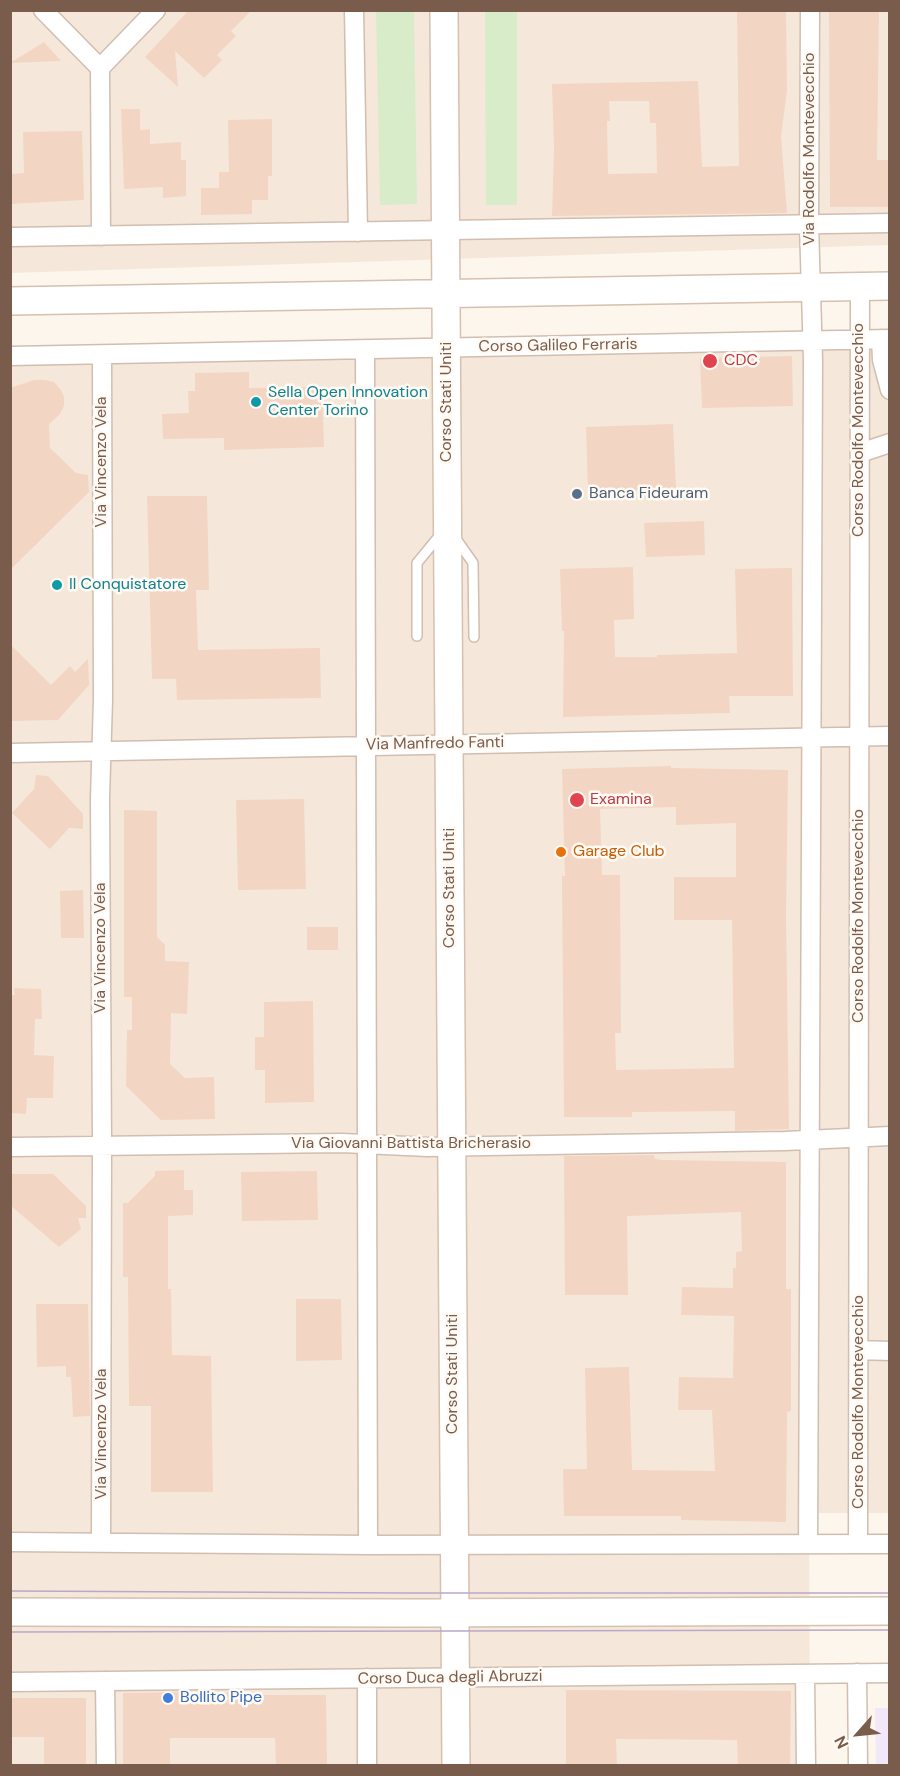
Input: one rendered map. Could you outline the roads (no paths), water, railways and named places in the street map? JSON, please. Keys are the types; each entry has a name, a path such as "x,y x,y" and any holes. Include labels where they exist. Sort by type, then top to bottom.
{"main road":[{"name":"Corso Stati Uniti","path":"444,10 456,1766"},
{"path":"10,301 890,286"},
{"path":"10,1612 890,1611"}],"street":[{"path":"43,10 100,69 101,236"},
{"path":"100,69 156,10"},
{"path":"354,10 358,232"},
{"name":"Via Rodolfo Montevecchio","path":"810,10 811,287"},
{"path":"10,237 890,224"},
{"path":"808,1544 813,342 811,287"},
{"name":"Corso Rodolfo Montevecchio","path":"858,1544 860,287"},
{"path":"885,339 882,360 890,390"},
{"name":"Corso Galileo Ferraris","path":"10,356 885,339"},
{"path":"365,350 368,1545"},
{"name":"Via Vincenzo Vela","path":"102,355 103,750 100,798 102,1542"},
{"path":"860,453 890,443"},
{"name":"Via Manfredo Fanti","path":"10,753 890,736"},
{"name":"Via Giovanni Battista Bricherasio","path":"10,1147 367,1144 452,1147 811,1141 890,1137"},
{"path":"859,1350 890,1351"},
{"path":"10,1542 368,1545 890,1544"},
{"path":"857,1673 858,1766"},
{"name":"Corso Duca degli Abruzzi","path":"10,1682 890,1673"},
{"path":"806,1674 806,1766"},
{"path":"367,1678 367,1766"},
{"path":"105,1681 106,1766"}],"lane":[{"path":"417,636 417,563 448,527 473,563 474,637"}],"tram line":[{"path":"10,1591 890,1593"},
{"path":"10,1632 890,1630"}],"place":[{"name":"CDC","path":"710,361"},
{"name":"Sella Open Innovation Center Torino","path":"256,402"},
{"name":"Banca Fideuram","path":"577,494"},
{"name":"Il Conquistatore","path":"57,585"},
{"name":"Examina","path":"577,800"},
{"name":"Garage Club","path":"561,852"},
{"name":"Bollito Pipe","path":"168,1698"}]}
